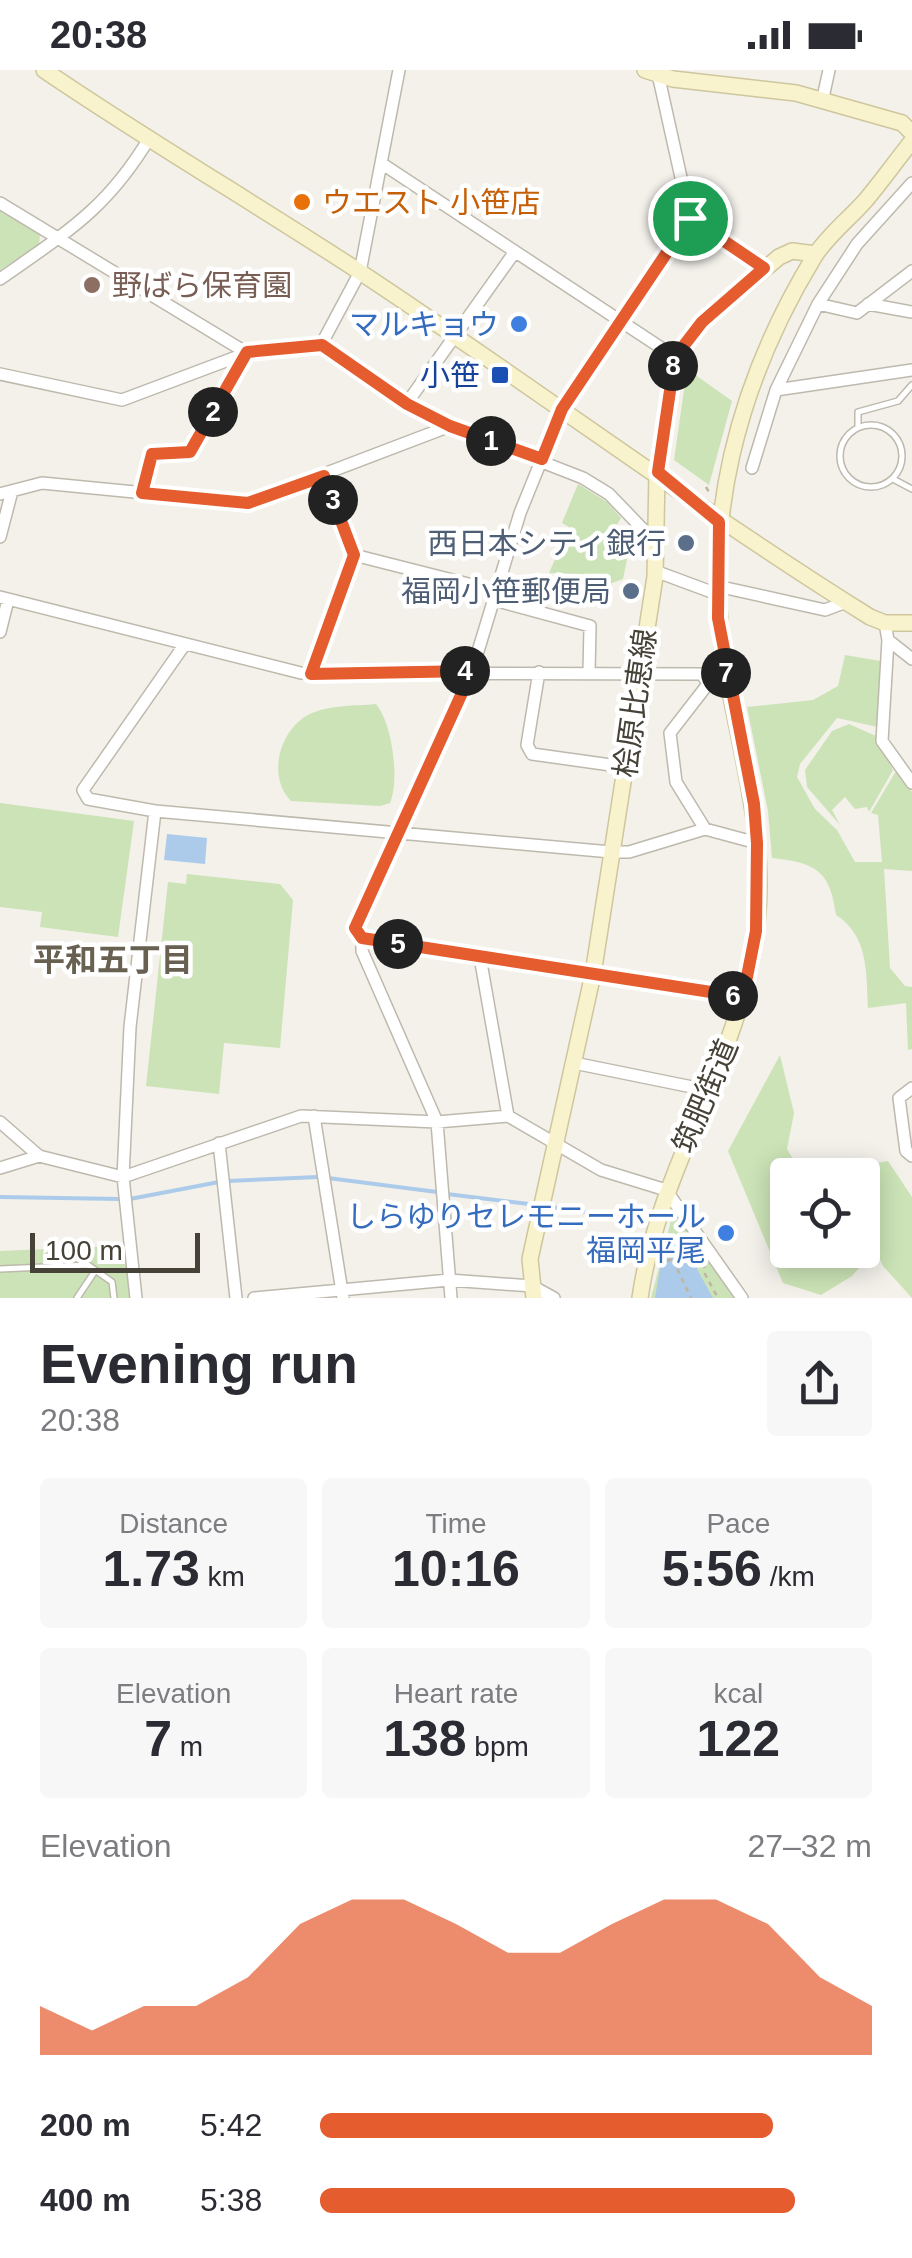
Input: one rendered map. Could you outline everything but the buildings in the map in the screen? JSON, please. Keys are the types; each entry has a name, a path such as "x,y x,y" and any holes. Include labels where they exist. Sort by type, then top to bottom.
{"street":[{"path":"44,70 360,272 658,472 719,522 846,602 886,632 912,660"},
{"path":"322,345 360,272 399,70"},
{"path":"822,102 829,70"},
{"path":"764,268 690,218 652,72 796,93 902,124 912,133"},
{"path":"0,279 58,239 123,183 150,137"},
{"name":"筑肥街道","path":"640,1298 646,1251 666,1190 743,997 756,931 754,804 726,673 717,590 719,522 730,455 754,377 816,254 912,142"},
{"path":"381,163 675,357 702,322 764,268 792,251 816,254"},
{"path":"752,468 776,390 818,304 857,244 912,183"},
{"path":"0,203 247,352"},
{"path":"451,1298 437,1122 355,928 472,671 562,409 690,218"},
{"path":"407,404 514,253"},
{"path":"818,304 857,313 912,271"},
{"path":"868,304 912,312"},
{"path":"0,374 122,400 247,352 322,345 407,404 450,426 542,459 609,494 658,545"},
{"path":"142,493 152,454 190,452 247,352"},
{"name":"桧原比恵線","path":"533,1292 530,1259 593,974 626,768 655,571 658,472 675,357"},
{"path":"776,390 912,370"},
{"path":"0,537 6,492 42,483 248,503 450,426"},
{"path":"311,674 354,555 324,476"},
{"path":"354,555 590,626 590,673"},
{"path":"655,571 717,590 824,610 846,602"},
{"path":"0,632 4,598 311,674 702,674 708,684 670,733 676,782 705,830"},
{"path":"886,632 912,622"},
{"path":"886,632 882,741 912,783"},
{"path":"185,644 82,790 88,799 155,811 611,852 629,852 705,830 757,843"},
{"path":"539,672 528,745 532,754 626,768"},
{"path":"136,1298 123,1178 130,1026 155,811"},
{"path":"362,938 743,997"},
{"path":"480,957 508,1116"},
{"path":"574,1062 708,1090"},
{"path":"912,1088 899,1098 906,1151 912,1156"},
{"path":"0,1122 39,1156 123,1178 301,1116 437,1122 508,1116 600,1170 666,1190 742,1298"},
{"path":"314,1116 342,1294"},
{"path":"219,1143 236,1298"},
{"path":"0,1168 39,1156"},
{"path":"254,1298 342,1294 450,1280 554,1298"}],"lane":[{"path":"858,427 858,412 898,401 912,385"},
{"path":"876,425 898,439 903,456 893,479 871,488 844,474 839,453 844,439 858,427 876,425"},
{"path":"893,479 912,489"},
{"path":"0,1269 88,1266 112,1282 114,1298"},
{"path":"77,1298 95,1270"}],"path":[{"path":"706,487 712,496"},
{"path":"704,1242 704,1274 718,1298"},
{"path":"666,1261 680,1256"},
{"path":"673,1260 691,1298"}],"green space":[{"path":"0,211 40,234 39,245 0,270"},
{"path":"687,369 732,401 709,485 674,460"},
{"path":"578,484 607,502 621,518 612,533 620,543 630,545 623,579 609,584 585,574 549,573 569,527 562,523"},
{"path":"845,655 880,661 878,727 837,718 800,764 797,777 815,809 837,830 855,862 882,862 878,815 871,813 896,771 912,792 912,871 884,869 890,968 905,986 912,987 912,1049 908,1050 906,1003 868,1008 860,944 855,933 836,915 825,879 800,863 772,858 768,811 747,707 813,700 838,686"},
{"path":"376,704 393,752 390,803 380,806 291,801 283,791 278,766 292,729 319,710"},
{"path":"849,724 876,736 893,770 869,812 867,807 855,809 845,797 832,810 840,825 807,787 805,770 832,731"},
{"path":"0,803 134,821 118,937 40,927 42,912 0,907"},
{"path":"187,874 280,884 293,900 280,1048 224,1043 219,1094 146,1086 168,882 186,884"},
{"path":"780,1055 794,1113 787,1149 793,1158 770,1158 770,1252 728,1151"},
{"path":"888,1161 912,1197 912,1298 883,1266 880,1162"},
{"path":"674,1209 737,1298 651,1298"},
{"path":"117,1246 126,1250 131,1298 0,1298 0,1251"},
{"path":"777,1268 859,1268 821,1295 783,1283"}],"water":[{"path":"167,834 207,838 205,864 164,860"},
{"path":"681,1239 687,1256 699,1250 703,1256 697,1269 713,1298 655,1298 664,1245"}],"waterway":[{"path":"228,1181 318,1177"},
{"path":"328,1178 437,1192"},
{"path":"130,1199 219,1182"},
{"path":"447,1194 537,1205"},
{"path":"0,1197 120,1199"},
{"path":"546,1206 639,1221"}],"place":[{"name":"ウエスト 小笹店","path":"302,202"},
{"name":"野ばら保育園","path":"92,285"},
{"name":"マルキョウ","path":"519,324"},
{"name":"小笹","path":"500,375"},
{"name":"西日本シティ銀行","path":"686,543"},
{"name":"福岡小笹郵便局","path":"631,591"},
{"name":"しらゆりセレモニーホール 福岡平尾","path":"726,1233"}],"district":[{"name":"平和五丁目","path":"113,960"}],"route":[{"path":"690,218 764,268 702,322 675,357 658,472 719,522 718,618 754,804 757,843 756,931 743,997 362,938 355,928 472,671 311,674 354,555 324,476 267,500 248,503 142,493 152,454 184,456 190,452 247,352 322,345 407,404 450,426 542,459 562,409 690,218"}]}
